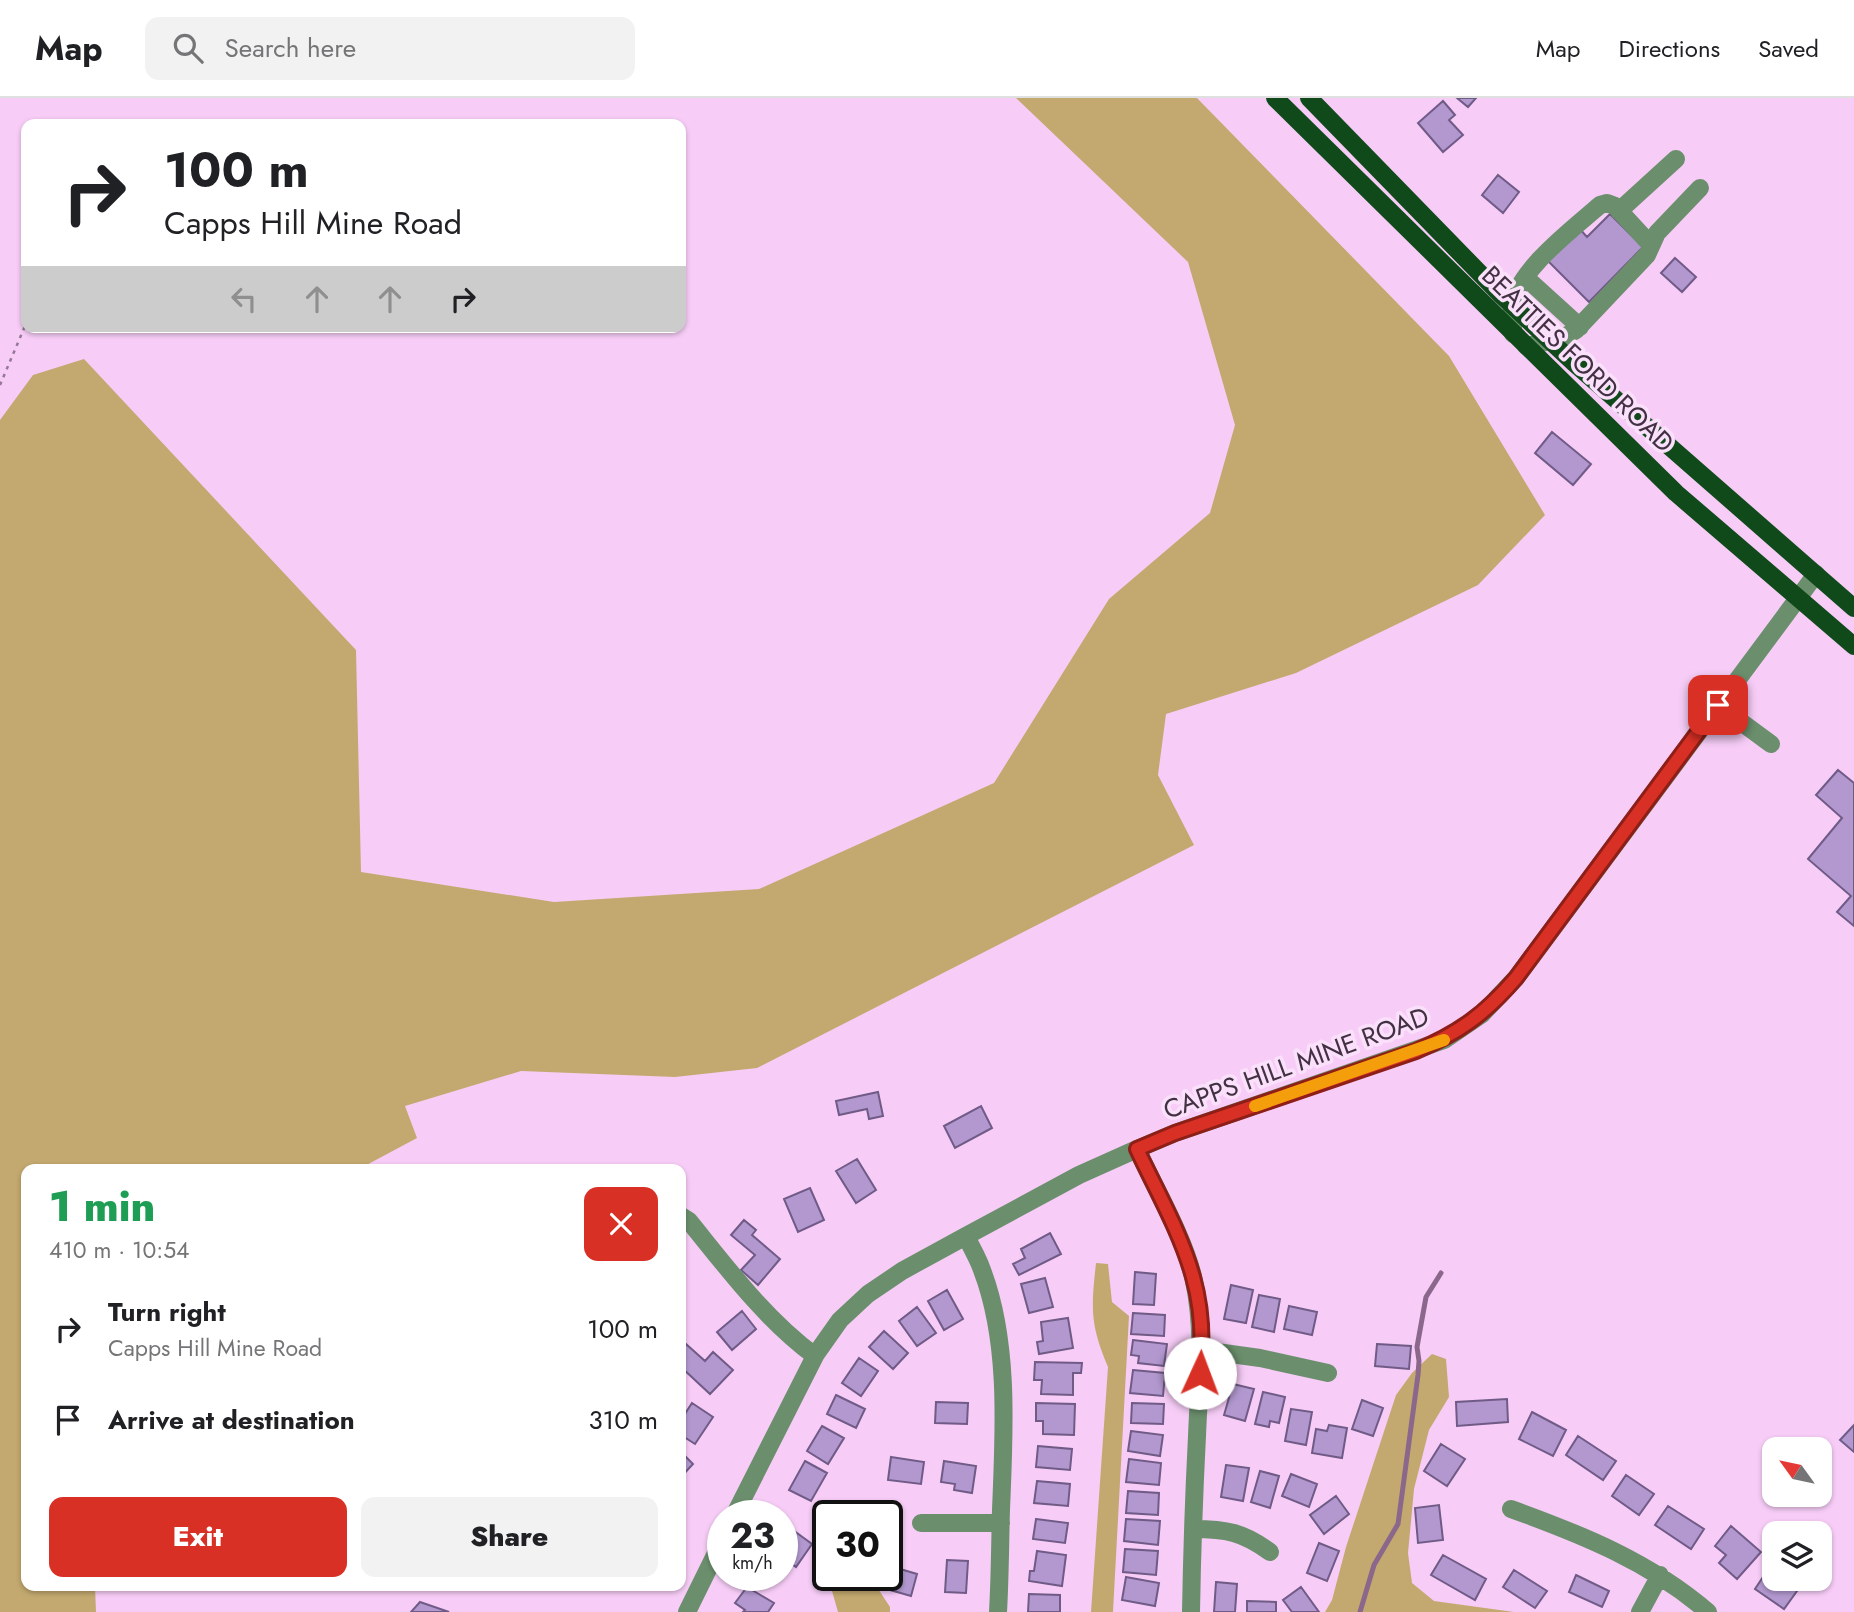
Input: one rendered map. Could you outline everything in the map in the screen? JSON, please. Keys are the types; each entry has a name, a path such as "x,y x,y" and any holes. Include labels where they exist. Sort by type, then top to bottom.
{"main road":[{"name":"BEATTIES FORD ROAD","path":"1275,98 1676,493 1854,646"},
{"name":"BEATTIES FORD ROAD","path":"1309,98 1551,342 1854,608"}],"street":[{"path":"1619,211 1676,159"},
{"path":"1651,245 1619,211 1607,204 1600,205 1555,244 1526,278 1512,305 1520,340 1551,342 1568,336 1580,327 1647,255 1657,233 1700,188"},
{"path":"1526,278 1580,327"},
{"name":"CAPPS HILL MINE ROAD","path":"742,1500 815,1356 840,1320 868,1294 902,1272 1079,1175 1175,1133 1444,1040 1482,1014 1516,978 1816,574"},
{"path":"1718,705 1771,744"},
{"path":"1137,1149 1187,1256 1198,1300 1202,1350 1191,1612"},
{"path":"686,1219 789,1338 815,1356"},
{"path":"966,1236 983,1271 999,1345 1005,1425 998,1612"},
{"path":"1202,1350 1260,1358 1328,1374"},
{"path":"1511,1509 1572,1531 1620,1553 1660,1575 1708,1612"},
{"path":"921,1523 1001,1523"},
{"path":"1193,1529 1235,1532 1252,1539 1270,1552"},
{"path":"687,1612 707,1571"},
{"path":"1640,1612 1660,1575"}],"path":[{"path":"0,385 21,333"}],"shaded area":[{"path":"1016,98 1197,98 1449,356 1545,515 1478,585 1296,673 1166,714 1158,775 1194,845 757,1068 675,1077 521,1071 405,1106 417,1138 368,1164 21,1164 21,1591 95,1591 96,1612 0,1612 0,420 33,375 84,359 356,650 361,872 554,902 759,889 994,783 1109,599 1210,513 1235,425 1188,262"},
{"path":"1096,1263 1108,1264 1112,1302 1129,1316 1113,1612 1091,1612 1108,1367 1093,1316"},
{"path":"1432,1354 1446,1359 1449,1397 1429,1430 1414,1489 1408,1553 1412,1583 1434,1601 1514,1612 1325,1612 1332,1600 1346,1547 1396,1395 1412,1373"},
{"path":"832,1591 880,1591 890,1607 890,1612 838,1612"}],"building":[{"path":"1457,98 1476,98 1468,107"},
{"path":"1443,101 1455,115 1449,120 1463,135 1443,152 1418,123"},
{"path":"1498,175 1519,192 1503,213 1482,195"},
{"path":"1610,214 1643,247 1589,302 1547,260 1579,228 1587,237"},
{"path":"1675,258 1696,277 1682,292 1661,273"},
{"path":"1552,432 1591,464 1573,485 1535,453"},
{"path":"1838,770 1854,783 1854,926 1837,912 1851,896 1808,859 1842,818 1816,795"},
{"path":"878,1092 883,1116 869,1119 867,1109 839,1115 836,1101"},
{"path":"981,1106 992,1128 955,1148 944,1126"},
{"path":"857,1159 876,1190 856,1203 836,1171"},
{"path":"810,1188 824,1220 798,1232 784,1199"},
{"path":"744,1220 756,1230 752,1235 780,1259 758,1285 741,1270 755,1255 731,1235"},
{"path":"1050,1233 1061,1254 1019,1275 1013,1264 1025,1258 1021,1249"},
{"path":"1135,1272 1156,1274 1154,1305 1133,1304"},
{"path":"1045,1278 1053,1307 1029,1313 1021,1284"},
{"path":"1231,1285 1253,1290 1246,1323 1224,1319"},
{"path":"947,1290 963,1319 944,1330 928,1301"},
{"path":"1259,1295 1280,1299 1274,1332 1252,1327"},
{"path":"1289,1306 1317,1312 1312,1335 1284,1329"},
{"path":"917,1307 936,1333 917,1346 899,1321"},
{"path":"742,1311 756,1329 732,1350 717,1332"},
{"path":"1133,1313 1165,1315 1164,1336 1131,1334"},
{"path":"1068,1318 1073,1348 1039,1354 1037,1342 1043,1341 1041,1322"},
{"path":"884,1331 908,1353 893,1369 869,1347"},
{"path":"1133,1340 1167,1344 1164,1366 1138,1363 1139,1356 1131,1355"},
{"path":"686,1344 705,1361 713,1352 733,1370 710,1394 686,1372"},
{"path":"1377,1344 1411,1346 1409,1369 1375,1366"},
{"path":"859,1358 878,1371 861,1396 842,1383"},
{"path":"1035,1362 1082,1363 1081,1373 1073,1373 1073,1395 1041,1394 1042,1380 1034,1380"},
{"path":"1133,1370 1165,1373 1163,1396 1130,1393"},
{"path":"1233,1384 1254,1389 1245,1421 1224,1415"},
{"path":"1263,1392 1285,1397 1279,1423 1270,1421 1269,1427 1255,1424"},
{"path":"836,1395 865,1409 856,1428 827,1414"},
{"path":"1507,1399 1508,1422 1457,1426 1456,1402"},
{"path":"1362,1400 1383,1408 1373,1436 1352,1429"},
{"path":"936,1402 968,1403 967,1424 935,1423"},
{"path":"692,1403 713,1417 695,1444 686,1438 686,1412"},
{"path":"1036,1403 1075,1404 1074,1435 1043,1434 1043,1421 1036,1421"},
{"path":"1132,1403 1164,1404 1163,1424 1131,1423"},
{"path":"1291,1409 1312,1412 1306,1445 1285,1441"},
{"path":"1532,1412 1566,1430 1553,1456 1519,1439"},
{"path":"1329,1425 1347,1428 1342,1458 1312,1453 1316,1429 1327,1431"},
{"path":"1854,1425 1854,1452 1840,1440"},
{"path":"822,1426 844,1438 828,1464 807,1451"},
{"path":"1131,1431 1163,1435 1160,1456 1128,1451"},
{"path":"1578,1436 1616,1461 1603,1480 1566,1455"},
{"path":"1441,1444 1465,1459 1447,1486 1424,1471"},
{"path":"1038,1446 1072,1449 1070,1470 1036,1467"},
{"path":"686,1457 693,1464 686,1472"},
{"path":"891,1457 924,1462 921,1484 888,1480"},
{"path":"1129,1459 1161,1463 1159,1485 1126,1482"},
{"path":"805,1461 827,1473 811,1501 789,1490"},
{"path":"944,1461 976,1466 972,1493 954,1490 955,1484 941,1482"},
{"path":"1226,1465 1249,1468 1243,1501 1221,1497"},
{"path":"1260,1471 1279,1476 1270,1508 1251,1502"},
{"path":"1291,1474 1317,1484 1309,1507 1282,1496"},
{"path":"1626,1475 1654,1494 1639,1515 1612,1496"},
{"path":"1037,1481 1070,1484 1068,1506 1034,1503"},
{"path":"1128,1491 1159,1493 1158,1515 1126,1513"},
{"path":"1336,1496 1349,1514 1324,1534 1310,1515"},
{"path":"1439,1505 1443,1540 1418,1543 1415,1508"},
{"path":"1668,1506 1704,1529 1691,1549 1655,1525"},
{"path":"1036,1519 1068,1523 1065,1543 1033,1539"},
{"path":"1126,1519 1160,1521 1158,1545 1124,1541"},
{"path":"1731,1526 1761,1552 1737,1579 1719,1563 1726,1555 1715,1546"},
{"path":"798,1534 812,1544 798,1564"},
{"path":"1319,1543 1339,1551 1327,1581 1307,1573"},
{"path":"1125,1549 1158,1551 1156,1575 1123,1572"},
{"path":"1037,1551 1066,1555 1062,1586 1029,1581 1030,1571 1034,1571"},
{"path":"1443,1555 1486,1579 1475,1600 1431,1575"},
{"path":"947,1560 968,1561 966,1593 945,1592"},
{"path":"903,1570 917,1574 911,1596 894,1591 903,1591"},
{"path":"1514,1570 1547,1591 1535,1608 1503,1587"},
{"path":"1576,1575 1609,1591 1602,1607 1569,1592"},
{"path":"1126,1577 1159,1583 1155,1606 1122,1600"},
{"path":"1762,1578 1762,1591 1797,1591 1784,1609 1755,1589"},
{"path":"1216,1582 1237,1584 1235,1612 1214,1612"},
{"path":"1301,1587 1319,1612 1292,1612 1283,1600"},
{"path":"744,1591 754,1591 774,1603 768,1612 743,1612 745,1610 735,1603"},
{"path":"1029,1594 1060,1595 1060,1612 1028,1612"},
{"path":"1247,1601 1276,1602 1276,1612 1247,1612"},
{"path":"420,1602 449,1612 411,1612"}],"waterway":[{"path":"1360,1612 1374,1565 1398,1524 1418,1375 1417,1347 1426,1297 1441,1273"}],"slow traffic":[{"path":"1255,1106 1444,1040"}],"route":[{"path":"1200,1373 1202,1350 1194,1279 1187,1256 1137,1149 1175,1133 1416,1051 1444,1040 1482,1014 1516,978 1718,705"}]}
